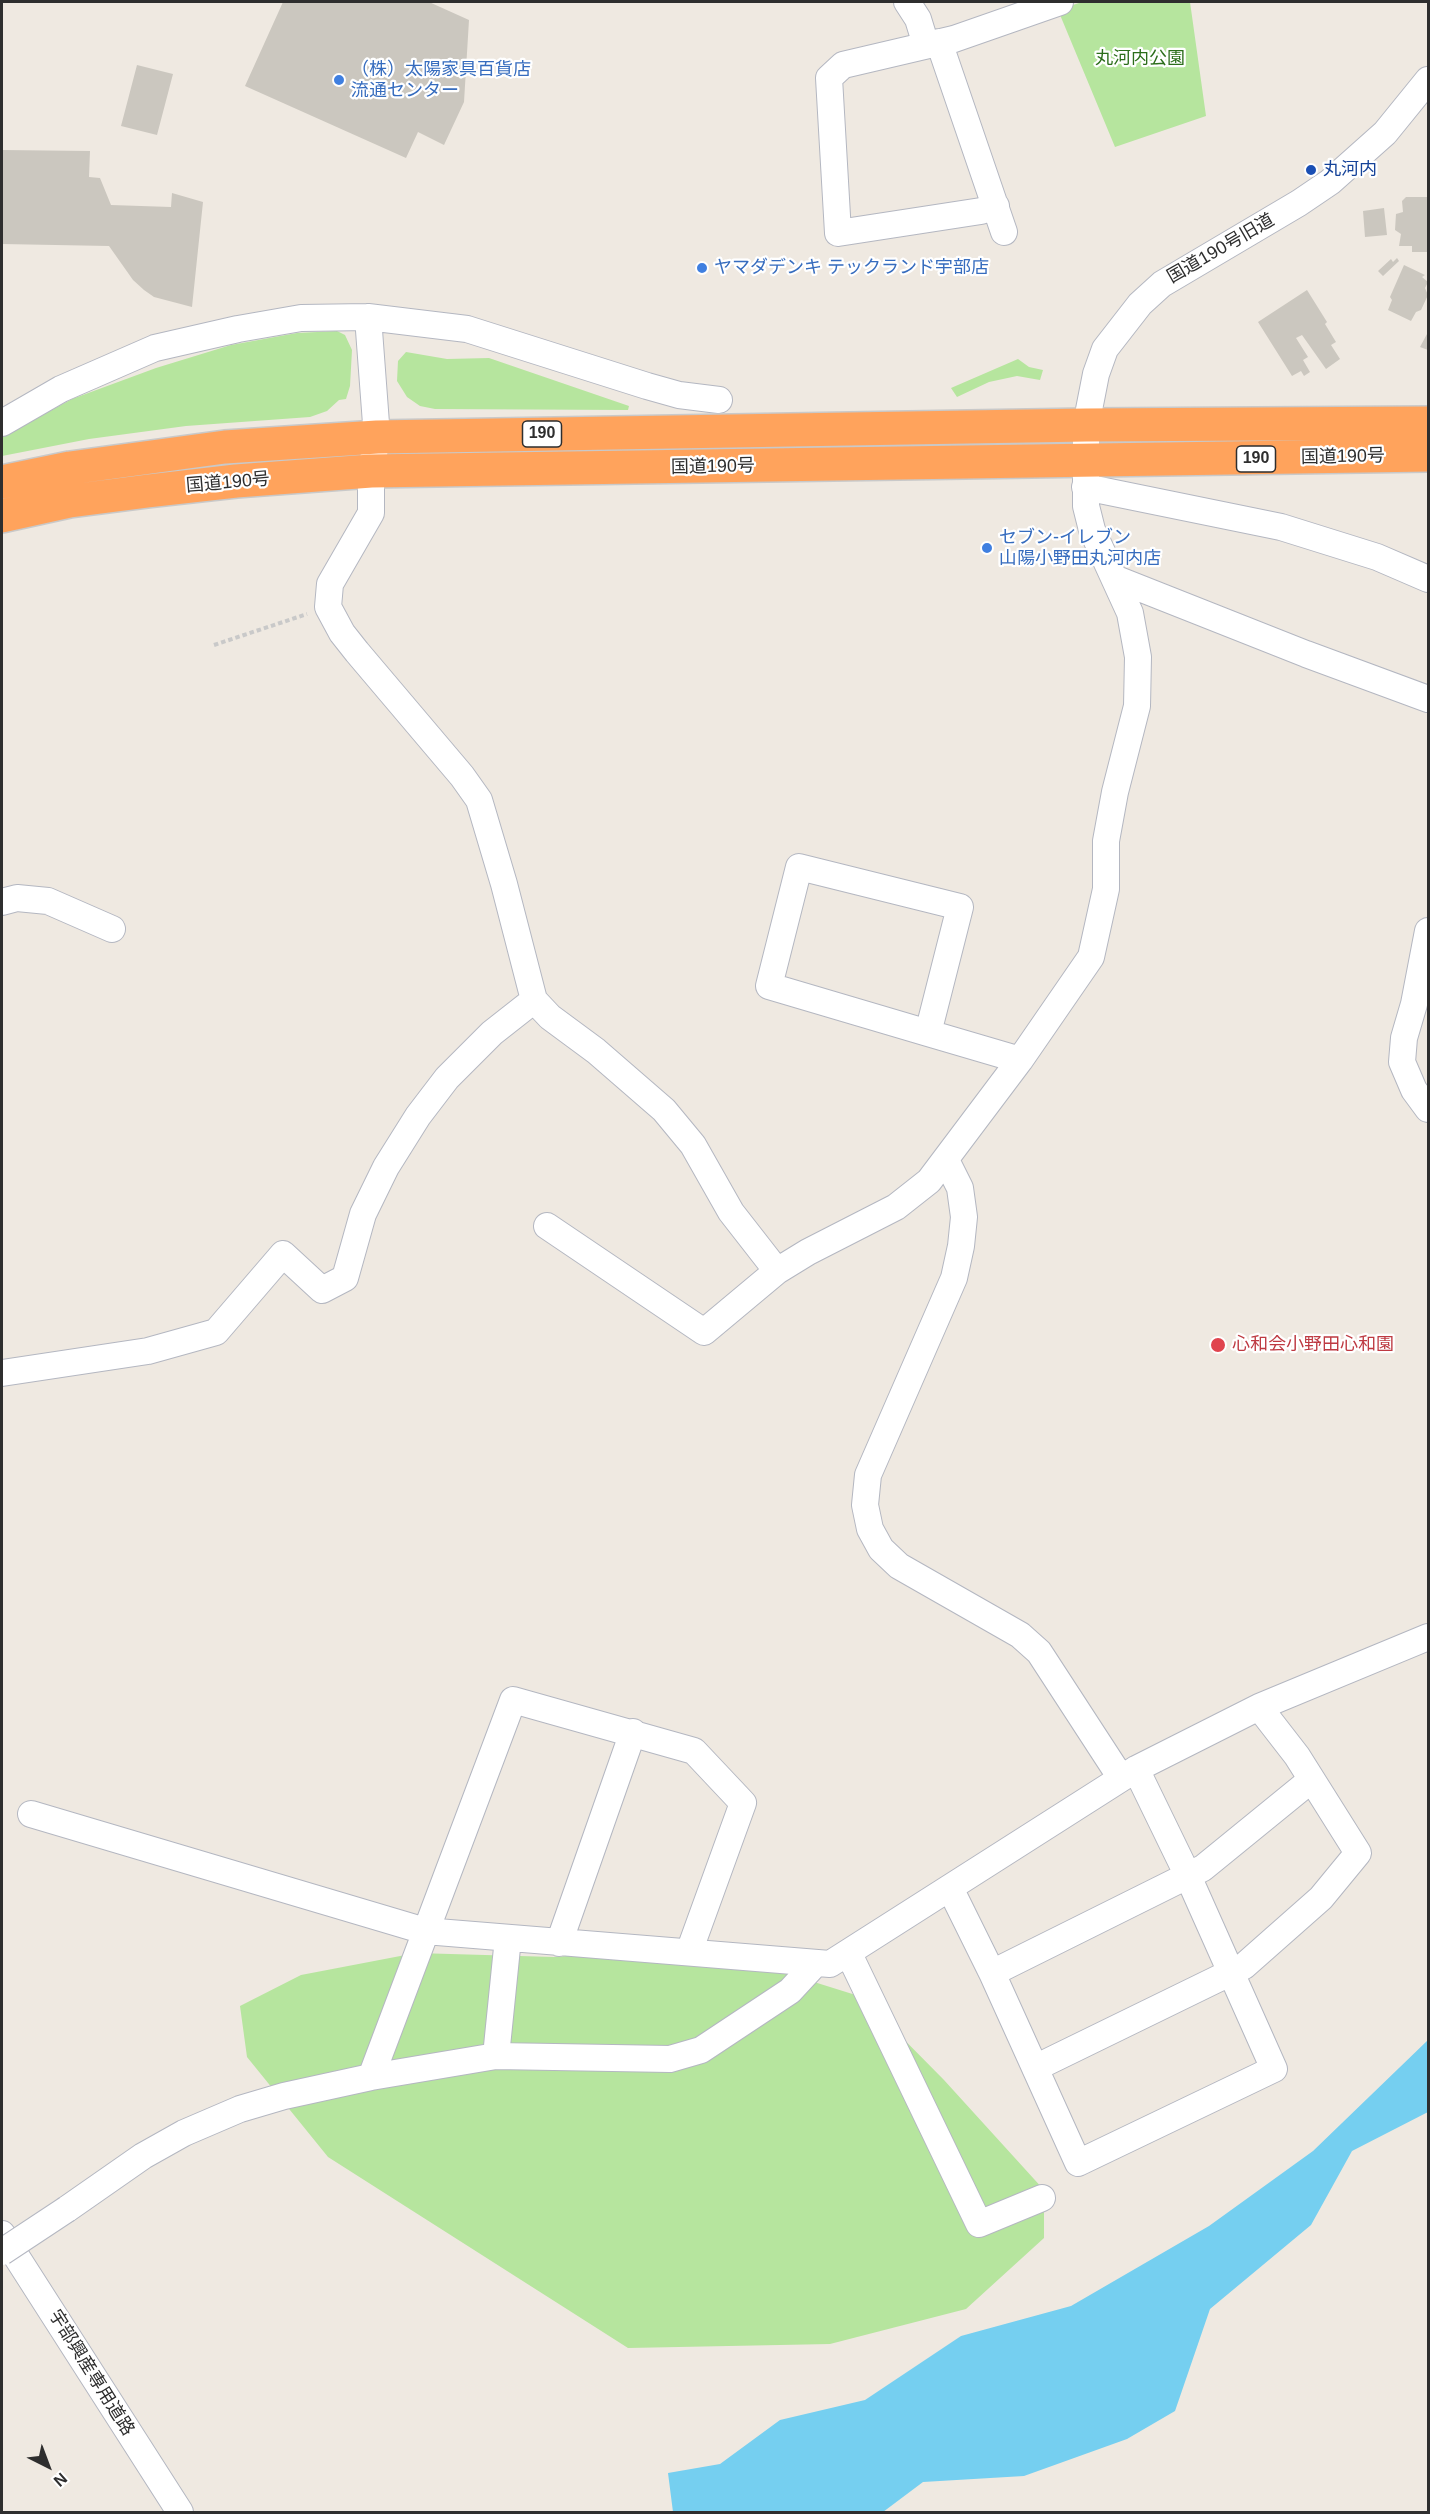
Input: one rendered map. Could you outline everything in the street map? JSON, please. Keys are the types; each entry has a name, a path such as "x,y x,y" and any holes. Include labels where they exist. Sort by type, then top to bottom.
{"highway":[{"name":"国道190号","path":"2,482 70,468 225,447 377,437 1086,425 1428,423"},
{"name":"国道190号","path":"2,516 70,501 147,491 236,481 371,471 1084,474 1428,455"}],"street":[{"path":"907,2 933,44 1004,232"},
{"path":"996,206 981,212 838,233 829,78 843,65 954,39 1060,2"},
{"name":"国道190号旧道","path":"547,1226 704,1332 777,1271 808,1252 896,1207 929,1181 946,1160 1020,1060 1091,957 1106,889 1106,841 1115,792 1137,706 1138,657 1130,613 1092,530 1086,506 1084,474 1086,425 1096,374 1105,349 1140,303 1162,284 1281,215 1330,182 1385,133 1428,80"},
{"path":"368,317 377,437 371,471 371,513 330,584 328,607 342,633 479,800 504,884 534,1000 550,1017 596,1052 664,1110 693,1145 731,1212 777,1271"},
{"path":"2,423 61,389 155,348 238,329 301,318 368,317 467,329 647,386 679,395 719,400"},
{"path":"1084,474 1281,527 1377,557 1428,579"},
{"path":"1114,578 1306,654 1428,699"},
{"path":"928,1033 960,907 799,867 769,986 928,1033 1020,1060"},
{"path":"2,902 17,898 48,901 112,929"},
{"path":"1428,931 1414,1004 1404,1038 1402,1062 1414,1090 1428,1109"},
{"path":"2,1373 148,1351 216,1332 283,1254 322,1290 345,1278 363,1214 386,1167 418,1116 447,1078 492,1032 534,1000"},
{"path":"946,1160 960,1188 964,1217 961,1246 954,1278 868,1475 865,1505 870,1529 882,1549 899,1566 1020,1635 1039,1652 1128,1774 1188,1876 1274,2069 1078,2163 992,1973 950,1888"},
{"path":"31,1814 424,1931 830,1964 1128,1774 1259,1707 1427,1640"},
{"path":"371,2077 424,1931 513,1700 694,1751 743,1803 689,1952"},
{"path":"1035,2068 1244,1966 1321,1898 1358,1852 1297,1756 1259,1707"},
{"path":"559,1943 633,1732"},
{"path":"992,1973 1203,1868 1311,1780"},
{"path":"496,2056 508,1938"},
{"path":"849,1954 979,2224 1042,2198"},
{"path":"2,2252 143,2156 184,2133 240,2109 284,2096 371,2077 496,2056 670,2059 701,2050 790,1991 815,1964"},
{"name":"宇部興産専用道路","path":"2,2234 180,2512"}],"path":[{"path":"214,645 328,607"}],"green space":[{"name":"丸河内公園","path":"1082,2 1190,2 1206,116 1115,147 1058,10"},
{"path":"337,331 345,335 352,350 350,386 346,399 339,400 327,411 310,417 186,426 89,439 2,456 2,437 72,399 156,368 231,345 297,333"},
{"path":"406,352 447,359 489,358 629,406 628,410 435,409 420,406 407,397 397,381 398,361"},
{"path":"1018,359 1029,367 1043,370 1040,380 1017,376 989,382 957,397 951,388"},
{"path":"699,1946 862,1997 944,2080 1044,2190 1044,2238 966,2309 830,2344 628,2348 328,2157 247,2057 240,2006 301,1975 416,1953 554,1957"}],"water":[{"path":"1428,2040 1428,2112 1352,2151 1311,2225 1210,2309 1175,2411 1127,2439 1024,2476 923,2482 883,2512 673,2512 668,2473 720,2464 780,2420 865,2400 961,2336 1071,2306 1209,2226 1313,2151"}],"building":[{"path":"283,2 429,2 469,20 464,102 444,145 418,132 406,158 245,86"},
{"path":"137,65 173,74 157,135 121,126"},
{"path":"2,150 90,151 89,177 100,178 111,205 171,207 172,193 203,202 192,307 154,297 144,290 133,280 109,246 2,244"},
{"path":"1406,197 1428,197 1428,252 1412,252 1412,246 1399,246 1401,234 1395,230 1396,214 1403,212 1402,201"},
{"path":"1384,208 1387,235 1365,237 1363,211"},
{"path":"1397,258 1399,261 1383,276 1378,271 1391,259 1393,262"},
{"path":"1404,265 1425,275 1422,277 1428,282 1425,288 1428,295 1421,310 1416,312 1411,321 1388,310 1392,300 1390,297"},
{"path":"1307,290 1327,322 1325,324 1336,342 1331,345 1340,359 1326,369 1302,335 1296,338 1308,357 1303,360 1310,372 1304,376 1301,371 1292,376 1258,322"},
{"path":"1427,334 1428,336 1428,350 1420,347"}],"place":[{"name":"（株）太陽家具百貨店 流通センター","path":"339,80"},
{"name":"丸河内","path":"1311,170"},
{"name":"ヤマダデンキ テックランド宇部店","path":"702,268"},
{"name":"セブン-イレブン 山陽小野田丸河内店","path":"987,548"},
{"name":"心和会小野田心和園","path":"1218,1345"}]}
